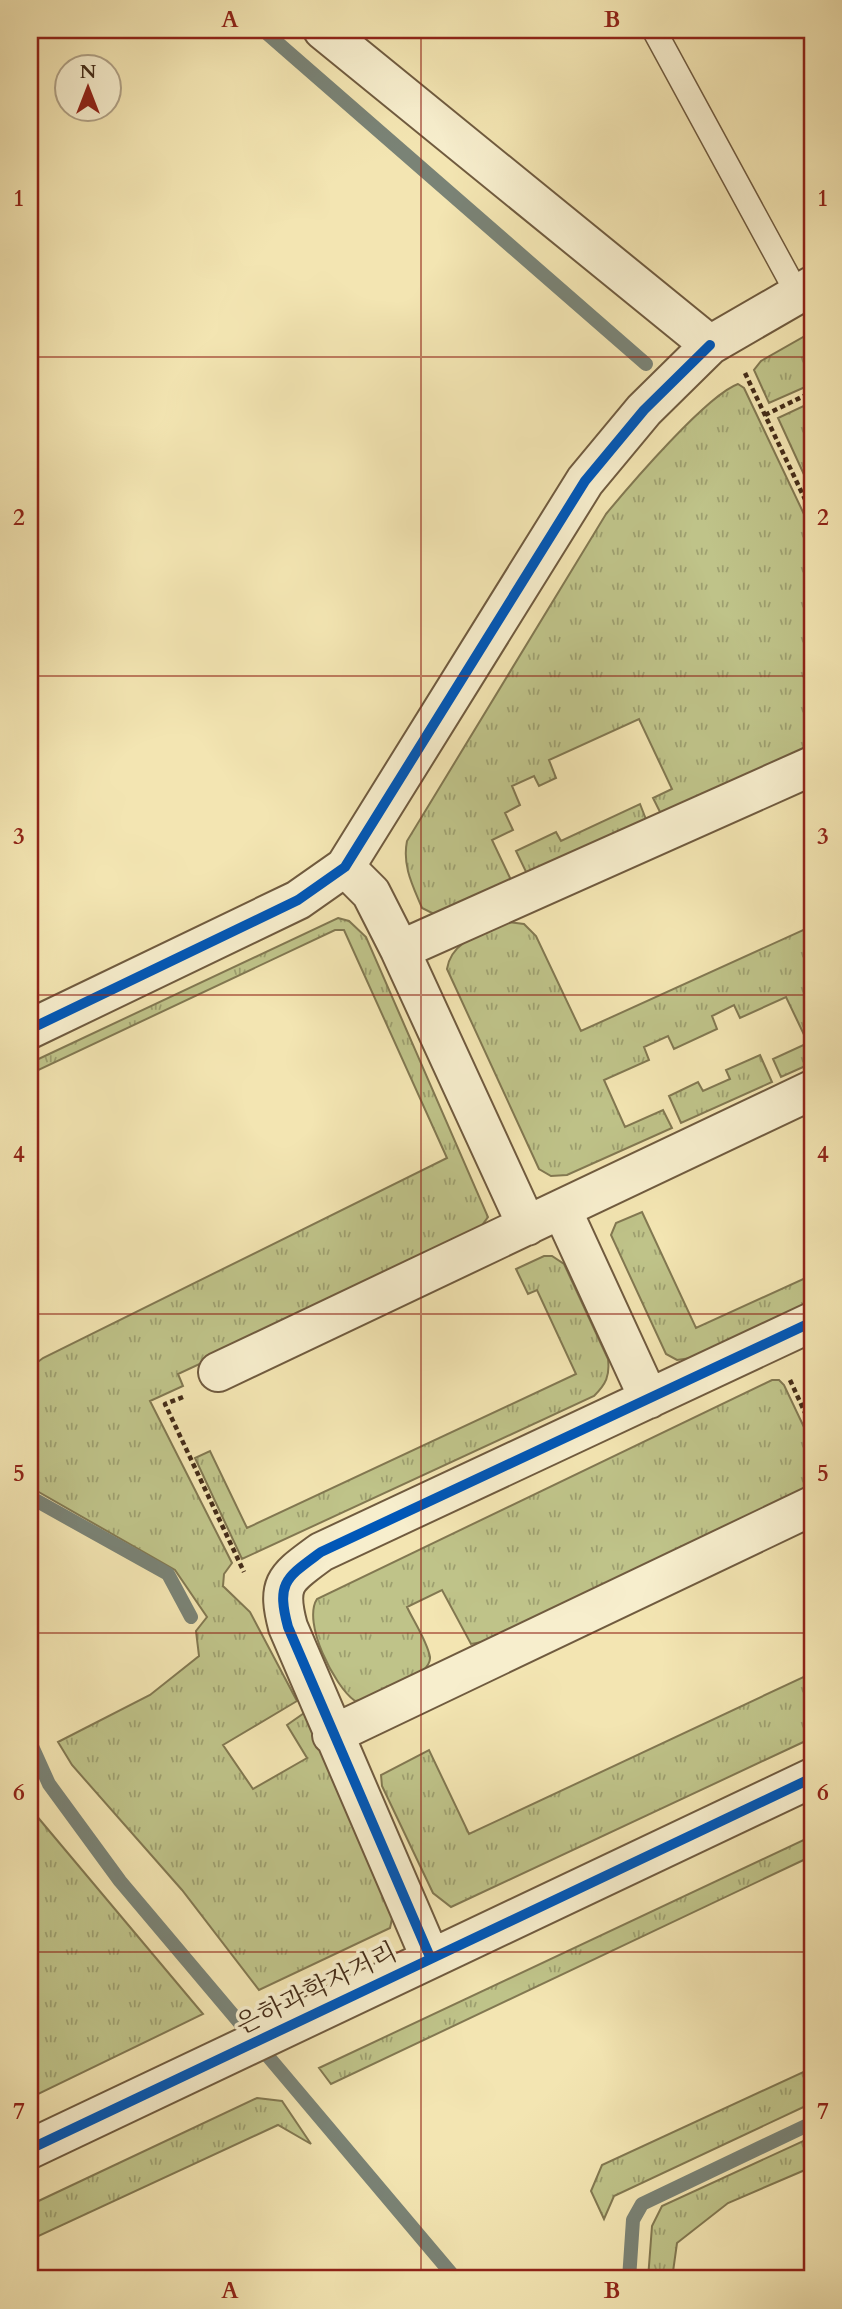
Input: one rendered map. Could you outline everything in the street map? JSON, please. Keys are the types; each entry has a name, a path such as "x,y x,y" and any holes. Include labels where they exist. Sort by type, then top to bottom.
{"street":[{"path":"323,30 726,356"},
{"path":"30,1029 298,900 345,867 585,481 644,410 726,356 804,289"},
{"path":"400,950 812,766"},
{"path":"345,867 371,893 400,950 527,1226"},
{"path":"218,1372 812,1090"},
{"path":"562,1210 649,1399"},
{"path":"430,1957 332,1735 285,1618 281,1599 291,1574 321,1552 812,1322"},
{"path":"332,1735 812,1506"},
{"name":"은하과학자거리","path":"30,2149 812,1778"}],"lane":[{"path":"654,30 804,289"}],"path":[{"path":"726,356 765,415 812,514"},
{"path":"765,415 812,392"},
{"path":"218,1372 189,1395 165,1404 244,1572"},
{"path":"789,1379 812,1428"}],"green space":[{"path":"812,332 812,384 769,403 754,370 761,361"},
{"path":"738,384 744,388 812,531 812,747 662,816 653,798 672,789 639,719 549,760 556,778 539,786 534,776 512,786 520,805 505,813 513,830 492,840 512,882 444,913 432,913 422,908 407,867 407,841 606,514 689,422 724,392"},
{"path":"812,402 812,492 778,418"},
{"path":"640,804 647,822 528,876 516,851 556,832 561,841"},
{"path":"338,918 349,921 366,937 488,1217 474,1236 178,1374 183,1386 150,1401 232,1563 224,1574 223,1586 250,1612 297,1701 223,1745 253,1789 307,1758 287,1725 307,1711 393,1914 390,1928 259,1990 182,1890 72,1765 58,1742 150,1695 199,1656 196,1631 207,1617 175,1570 30,1487 30,1368 43,1358 447,1158 344,930 335,930 30,1074 30,1063"},
{"path":"507,922 524,924 536,936 581,1031 812,926 812,978 808,980 812,989 812,1063 781,1077 773,1059 808,1043 786,997 740,1018 734,1005 712,1016 717,1029 674,1049 668,1036 644,1047 649,1060 604,1080 625,1127 663,1110 672,1128 567,1175 551,1176 539,1169 447,969 450,959 462,944"},
{"path":"760,1055 772,1082 681,1123 669,1096 698,1082 703,1091 730,1079 726,1070"},
{"path":"642,1212 696,1328 812,1275 812,1302 691,1358 677,1360 666,1354 611,1235 616,1223"},
{"path":"544,1256 552,1256 564,1264 608,1359 608,1370 602,1388 594,1396 242,1559 195,1458 210,1451 247,1528 576,1374 537,1290 528,1294 516,1269"},
{"path":"772,1380 779,1380 784,1385 812,1444 812,1489 482,1642 471,1644 442,1590 407,1607 430,1657 428,1665 421,1672 399,1686 355,1701 338,1682 317,1637 313,1609 317,1599"},
{"path":"812,1673 812,1738 451,1907 433,1893 382,1786 381,1775 429,1750 469,1834"},
{"path":"30,1808 203,2014 30,2098"},
{"path":"812,1836 812,1856 331,2084 319,2068"},
{"path":"812,2068 812,2103 614,2196 604,2219 591,2191 602,2165"},
{"path":"257,2098 282,2101 311,2144 278,2125 30,2240 30,2205"},
{"path":"812,2137 812,2167 728,2203 677,2243 672,2279 648,2279 652,2226 662,2206"}],"waterway":[{"path":"263,30 646,364"},
{"path":"30,1497 168,1574 191,1617"},
{"path":"30,1742 49,1784 120,1881 456,2279"},
{"path":"629,2279 633,2220 642,2204 812,2123"}],"cycle path":[{"path":"30,1029 298,900 345,867 585,481 644,410 710,345"},
{"path":"430,1957 288,1627 283,1600 287,1582 299,1568 321,1552 812,1322"},
{"path":"30,2149 812,1778"}]}
